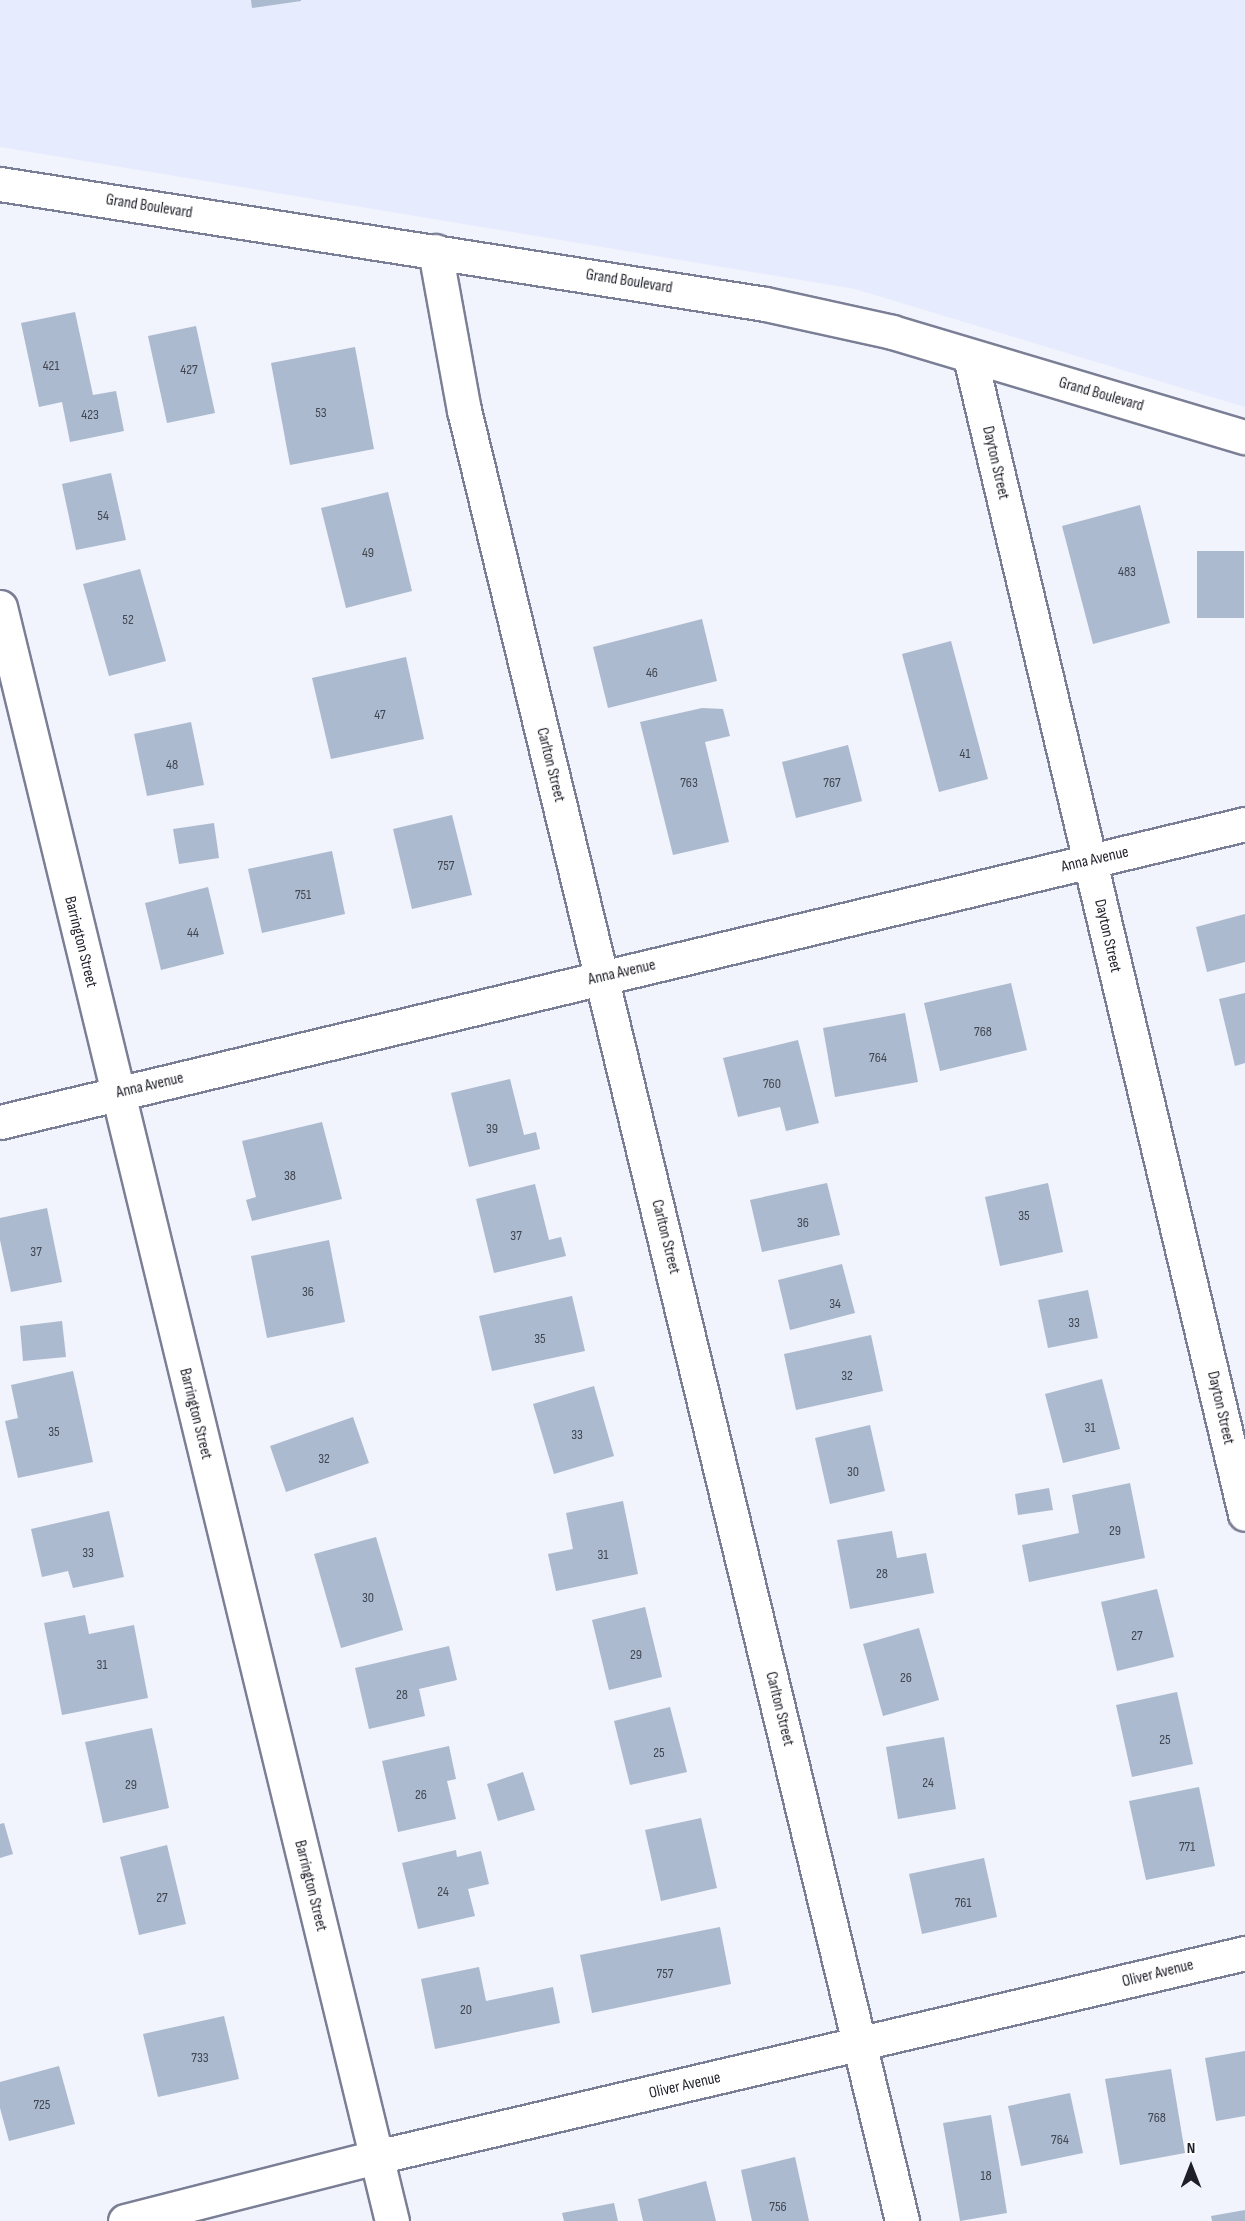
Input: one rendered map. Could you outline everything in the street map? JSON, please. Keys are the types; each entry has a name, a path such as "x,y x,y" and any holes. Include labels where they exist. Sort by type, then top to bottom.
{"street":[{"name":"Grand Boulevard","path":"0,184 765,304 892,332 1245,438"},
{"name":"Carlton Street","path":"435,251 464,410 902,2221"},
{"name":"Dayton Street","path":"970,357 1245,1514"},
{"name":"Barrington Street","path":"0,607 392,2221"},
{"name":"Anna Avenue","path":"0,1122 1245,824"},
{"name":"Oliver Avenue","path":"125,2221 376,2157 860,2046 1245,1953"}],"shaded area":[{"path":"0,0 1245,0 1245,407 855,289 0,147"}],"building":[{"path":"251,0 301,0 301,1 252,8"},
{"path":"75,312 93,395 116,391 124,431 70,442 62,402 39,407 21,323"},
{"path":"196,326 215,413 167,423 148,336"},
{"path":"355,347 374,449 290,465 271,363"},
{"path":"111,473 126,540 76,550 62,484"},
{"path":"388,492 412,591 346,608 321,508"},
{"path":"1140,505 1170,623 1093,644 1062,526"},
{"path":"1197,551 1244,551 1244,618 1197,618"},
{"path":"140,569 166,661 109,676 83,584"},
{"path":"702,619 717,681 608,708 593,647"},
{"path":"951,641 988,779 939,792 902,654"},
{"path":"406,657 424,739 331,759 312,678"},
{"path":"702,708 723,709 730,736 705,742 729,842 673,855 640,722"},
{"path":"191,722 204,785 147,796 134,734"},
{"path":"848,745 862,801 796,818 782,762"},
{"path":"452,815 472,895 412,909 393,829"},
{"path":"214,823 219,858 179,864 173,829"},
{"path":"332,851 345,914 262,933 248,869"},
{"path":"208,887 224,954 161,970 145,903"},
{"path":"1245,914 1245,962 1207,972 1196,927"},
{"path":"1011,983 1027,1050 940,1071 924,1003"},
{"path":"1245,993 1245,1063 1235,1066 1219,999"},
{"path":"905,1013 918,1082 835,1097 823,1028"},
{"path":"798,1040 819,1123 786,1131 780,1107 738,1117 723,1058"},
{"path":"510,1079 524,1135 536,1132 540,1149 469,1167 451,1093"},
{"path":"322,1122 342,1199 252,1221 246,1200 256,1197 242,1141"},
{"path":"827,1183 840,1235 762,1252 750,1200"},
{"path":"1048,1183 1063,1252 1000,1266 985,1197"},
{"path":"535,1184 549,1240 561,1237 566,1256 494,1273 476,1199"},
{"path":"47,1208 62,1282 11,1292 0,1240 0,1218"},
{"path":"329,1240 345,1322 267,1338 251,1256"},
{"path":"842,1264 855,1313 790,1330 778,1280"},
{"path":"1088,1290 1098,1338 1048,1348 1038,1300"},
{"path":"572,1296 585,1351 492,1371 479,1316"},
{"path":"62,1321 66,1357 23,1361 20,1326"},
{"path":"871,1335 883,1391 796,1410 784,1354"},
{"path":"73,1371 93,1462 18,1478 5,1421 18,1418 11,1385"},
{"path":"1102,1379 1120,1449 1063,1463 1045,1394"},
{"path":"594,1386 614,1456 554,1474 533,1404"},
{"path":"353,1417 369,1463 286,1492 270,1446"},
{"path":"870,1425 885,1491 830,1504 815,1438"},
{"path":"1130,1483 1145,1558 1029,1582 1022,1545 1079,1533 1072,1495"},
{"path":"1049,1488 1053,1510 1018,1515 1015,1494"},
{"path":"623,1501 638,1574 556,1591 548,1554 573,1549 566,1513"},
{"path":"109,1511 124,1577 73,1588 68,1571 42,1577 31,1529"},
{"path":"892,1531 897,1558 926,1553 934,1593 850,1609 837,1540"},
{"path":"376,1537 403,1630 341,1648 314,1554"},
{"path":"1157,1589 1174,1657 1117,1671 1101,1602"},
{"path":"645,1607 662,1677 609,1690 592,1620"},
{"path":"85,1615 89,1634 134,1625 148,1698 62,1715 44,1623"},
{"path":"919,1628 939,1700 883,1716 863,1644"},
{"path":"449,1646 457,1680 419,1689 425,1716 369,1729 355,1668"},
{"path":"1177,1692 1193,1764 1132,1777 1116,1705"},
{"path":"670,1707 687,1772 630,1785 614,1721"},
{"path":"152,1728 169,1808 103,1823 85,1742"},
{"path":"944,1737 956,1809 898,1819 886,1747"},
{"path":"449,1746 456,1779 447,1781 456,1819 398,1832 382,1761"},
{"path":"523,1772 535,1810 498,1821 487,1784"},
{"path":"1199,1787 1215,1866 1146,1880 1129,1801"},
{"path":"701,1818 717,1888 661,1901 645,1830"},
{"path":"4,1823 13,1854 0,1858 0,1824"},
{"path":"167,1845 186,1924 139,1935 120,1857"},
{"path":"456,1850 457,1857 481,1851 489,1884 468,1889 475,1916 418,1929 402,1863"},
{"path":"984,1858 997,1917 922,1934 909,1874"},
{"path":"720,1927 731,1984 592,2013 580,1955"},
{"path":"479,1967 486,2001 553,1987 560,2023 435,2049 421,1979"},
{"path":"224,2016 239,2079 158,2097 143,2034"},
{"path":"1245,2051 1245,2116 1216,2121 1205,2058"},
{"path":"59,2066 75,2124 9,2141 0,2108 0,2082"},
{"path":"1171,2069 1185,2153 1120,2165 1105,2079"},
{"path":"1070,2093 1083,2153 1021,2166 1008,2106"},
{"path":"991,2115 1007,2213 960,2221 943,2123"},
{"path":"795,2157 809,2221 752,2221 741,2170"},
{"path":"706,2181 716,2221 643,2221 638,2199"},
{"path":"614,2203 618,2221 564,2221 562,2213"},
{"path":"1245,2210 1245,2221 1212,2221 1211,2216"}]}
